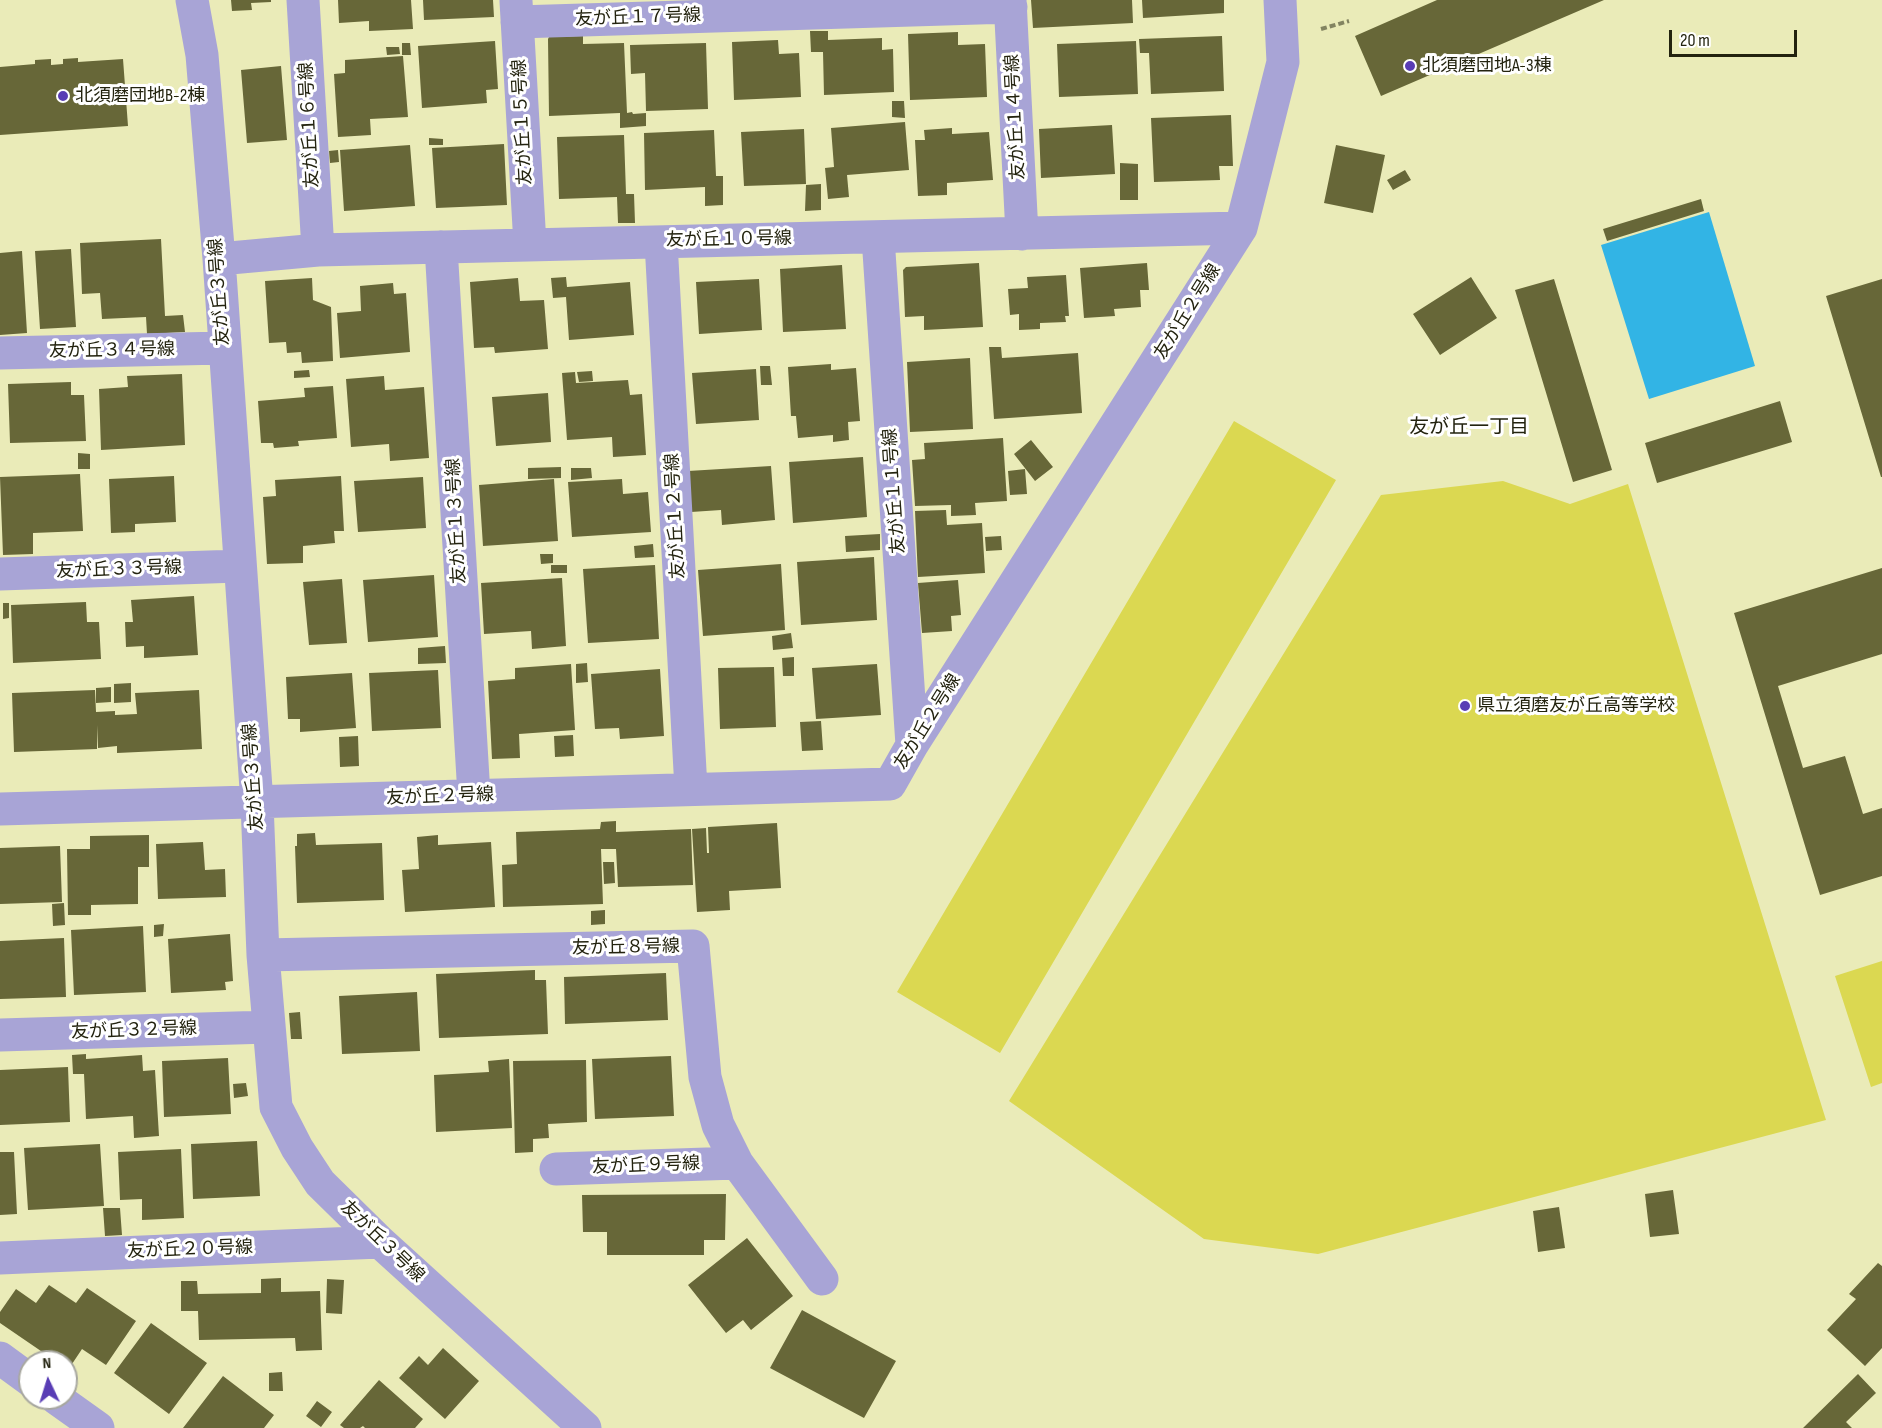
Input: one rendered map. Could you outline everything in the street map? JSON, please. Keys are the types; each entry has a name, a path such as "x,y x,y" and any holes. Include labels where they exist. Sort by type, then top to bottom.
{"street":[{"name":"友が丘３号線","path":"192,0 202,55 219,259 257,803 263,955 276,1107 297,1148 320,1183 380,1242 585,1428"},
{"name":"友が丘１６号線","path":"303,0 318,250"},
{"name":"友が丘２号線","path":"0,809 890,784 912,745 1241,228 1283,62 1280,0"},
{"name":"友が丘１７号線","path":"517,11 1011,3"},
{"name":"友が丘１４号線","path":"1011,3 1022,234"},
{"name":"友が丘１５号線","path":"517,11 530,245"},
{"name":"友が丘１０号線","path":"219,259 318,250 1241,228"},
{"name":"友が丘１１号線","path":"878,237 912,745"},
{"name":"友が丘１２号線","path":"661,242 692,789"},
{"name":"友が丘１３号線","path":"441,247 474,795"},
{"name":"友が丘３４号線","path":"0,353 224,348"},
{"name":"友が丘３３号線","path":"0,574 239,566"},
{"name":"友が丘８号線","path":"263,955 693,946 705,1077 718,1125 737,1163 822,1279"},
{"name":"友が丘３２号線","path":"0,1035 269,1027"},
{"name":"友が丘９号線","path":"556,1169 737,1163"},
{"name":"友が丘２０号線","path":"0,1258 380,1242"},
{"path":"0,1358 18,1371"},
{"path":"73,1410 98,1428"}],"shaded area":[{"path":"1234,421 1336,480 1000,1053 897,992"},
{"path":"1503,481 1570,504 1628,484 1826,1120 1318,1254 1204,1239 1009,1101 1381,495"},
{"path":"1882,961 1882,1083 1871,1087 1835,976"}],"water":[{"path":"1709,212 1755,366 1649,399 1601,245"}],"building":[{"path":"231,0 271,0 271,2 251,3 252,10 232,11"},
{"path":"338,0 411,0 413,29 369,31 369,21 339,23"},
{"path":"423,0 493,0 494,17 424,20"},
{"path":"1031,0 1132,0 1133,23 1033,28"},
{"path":"1142,0 1224,0 1224,13 1143,18"},
{"name":"北須磨団地A-3棟","path":"1437,0 1604,0 1381,96 1355,36"},
{"path":"810,31 828,31 828,40 882,38 882,50 893,49 894,92 824,95 823,52 811,52"},
{"path":"958,32 958,45 985,44 987,97 910,100 908,34"},
{"path":"583,36 583,44 624,43 627,113 646,113 646,126 620,128 620,113 549,116 548,39 549,37"},
{"path":"1222,36 1224,91 1151,94 1149,53 1140,53 1139,39"},
{"path":"778,40 779,54 799,53 801,97 734,100 732,42"},
{"path":"495,41 498,89 486,90 487,103 422,108 418,46"},
{"path":"1136,41 1138,94 1059,97 1057,44"},
{"path":"402,43 410,43 411,55 402,55"},
{"path":"706,43 708,109 646,111 645,73 631,74 630,45"},
{"path":"386,47 399,47 400,54 387,55"},
{"path":"403,56 408,117 370,119 371,135 338,137 334,74 345,73 345,60"},
{"name":"北須磨団地B-2棟","path":"78,58 78,62 123,59 128,126 0,135 0,67 35,64 35,60 51,59 51,65 63,64 63,59"},
{"path":"281,66 287,140 247,143 241,70"},
{"path":"892,101 904,101 905,118 892,117"},
{"path":"1231,115 1233,166 1219,166 1220,180 1154,182 1151,118"},
{"path":"905,122 909,170 847,175 849,197 828,199 825,168 834,167 831,128"},
{"path":"1112,125 1115,174 1041,178 1039,129"},
{"path":"952,128 952,134 989,132 993,180 947,183 947,195 918,196 915,140 925,140 924,130"},
{"path":"804,129 806,184 744,186 741,132"},
{"path":"714,130 716,176 723,176 723,205 705,206 705,187 645,190 644,133"},
{"path":"624,135 626,194 634,194 635,223 618,223 617,197 559,199 557,137"},
{"path":"429,138 443,139 443,145 429,145"},
{"path":"504,144 507,205 436,208 432,148"},
{"path":"410,145 415,206 344,211 340,150"},
{"path":"1336,145 1385,155 1373,213 1324,203"},
{"path":"338,150 339,162 330,163 329,151"},
{"path":"1120,163 1138,164 1138,200 1120,200"},
{"path":"1405,170 1411,180 1393,190 1387,180"},
{"path":"821,184 821,210 805,211 806,185"},
{"path":"1701,199 1704,211 1607,241 1603,229"},
{"path":"161,239 165,316 183,315 185,332 147,334 146,317 102,319 100,293 82,294 80,243"},
{"path":"71,249 76,327 40,329 35,251"},
{"path":"22,251 27,333 0,335 0,253"},
{"path":"979,263 983,327 924,330 924,316 905,317 903,270 906,267"},
{"path":"1147,263 1149,290 1140,290 1141,307 1114,309 1115,316 1084,318 1080,268"},
{"path":"842,265 846,329 783,332 780,269"},
{"path":"1066,275 1069,316 1065,316 1066,322 1040,323 1040,329 1019,330 1019,314 1010,315 1008,289 1028,288 1027,277"},
{"path":"566,277 567,287 630,282 634,335 569,340 566,297 553,298 551,278"},
{"path":"1471,277 1497,318 1440,355 1413,314"},
{"path":"312,278 313,300 331,307 333,361 302,363 301,352 287,353 286,342 269,343 265,281"},
{"path":"518,278 520,301 544,300 548,349 495,353 494,347 474,348 470,282"},
{"path":"759,279 762,330 699,334 696,282"},
{"path":"1554,279 1612,470 1573,482 1515,290"},
{"path":"1882,279 1882,477 1881,477 1826,296"},
{"path":"393,283 394,294 406,293 410,352 340,358 337,313 361,311 360,286"},
{"path":"989,347 1001,347 1002,358 1078,353 1082,413 994,419"},
{"path":"970,358 973,429 910,432 907,362"},
{"path":"831,364 831,370 856,368 860,421 848,422 849,440 833,442 833,435 798,438 796,416 791,416 788,367"},
{"path":"760,366 770,366 772,385 761,385"},
{"path":"756,369 759,420 696,424 692,373"},
{"path":"309,370 310,377 294,378 294,371"},
{"path":"592,371 593,381 579,382 577,372"},
{"path":"575,372 576,383 628,380 630,395 642,394 646,455 613,457 612,437 567,440 562,373"},
{"path":"182,374 185,445 101,450 99,389 128,387 127,376"},
{"path":"384,376 385,390 424,387 429,458 390,461 389,444 351,447 346,379"},
{"path":"71,382 71,395 84,395 86,441 10,443 8,384"},
{"path":"333,386 337,438 298,441 299,446 274,448 273,443 261,443 258,401 305,397 304,388"},
{"path":"548,393 551,442 496,446 492,397"},
{"path":"1780,401 1792,442 1657,483 1645,443"},
{"path":"1003,438 1007,501 975,503 976,515 951,516 951,505 915,506 912,460 925,459 924,443"},
{"path":"1031,440 1053,467 1035,481 1014,454"},
{"path":"78,453 90,454 90,469 78,469"},
{"path":"863,457 867,517 793,523 789,462"},
{"path":"771,466 775,520 722,525 721,510 691,512 688,471"},
{"path":"561,467 561,478 528,479 528,468"},
{"path":"571,468 591,468 592,478 571,480"},
{"path":"1025,469 1027,494 1010,495 1008,471"},
{"path":"80,474 83,531 33,533 33,554 3,555 0,477"},
{"path":"174,476 176,522 135,524 135,532 111,533 109,479"},
{"path":"341,476 344,531 334,531 335,543 303,546 303,563 267,564 263,497 276,496 275,480"},
{"path":"423,477 426,528 358,532 354,481"},
{"path":"554,479 558,541 483,546 479,485"},
{"path":"622,479 623,494 648,492 651,532 572,537 568,482"},
{"path":"946,510 947,525 982,523 985,573 918,577 915,511"},
{"path":"880,534 880,550 846,552 845,536"},
{"path":"1001,536 1002,550 986,551 985,537"},
{"path":"653,544 654,557 635,558 634,546"},
{"path":"540,554 553,554 553,563 541,564"},
{"path":"874,557 877,620 801,625 797,562"},
{"path":"781,564 785,630 703,636 698,570"},
{"path":"551,565 567,565 567,573 551,573"},
{"path":"655,565 659,639 588,643 583,569"},
{"path":"1882,568 1882,654 1778,686 1803,768 1845,756 1863,814 1882,808 1882,876 1820,895 1734,613"},
{"path":"434,575 438,637 368,642 363,580"},
{"path":"562,578 566,646 532,649 531,631 484,634 481,583"},
{"path":"342,579 347,643 309,645 303,582"},
{"path":"958,580 961,615 951,616 952,631 922,633 918,583"},
{"path":"194,596 198,655 144,658 144,646 126,647 125,622 133,622 131,600"},
{"path":"86,602 87,622 99,622 101,659 13,663 11,605"},
{"path":"3,603 9,603 9,618 3,619"},
{"path":"791,633 793,648 773,650 772,636"},
{"path":"445,646 446,663 418,664 418,648"},
{"path":"794,657 794,676 783,676 782,658"},
{"path":"587,663 588,682 576,683 576,664"},
{"path":"571,664 575,730 519,734 520,758 492,759 488,681 515,679 515,668"},
{"path":"877,664 881,715 816,719 812,668"},
{"path":"774,667 776,727 720,729 718,668"},
{"path":"660,669 664,736 620,739 619,728 595,729 591,674"},
{"path":"438,670 441,728 372,731 369,673"},
{"path":"352,673 356,728 300,732 300,719 288,719 286,677"},
{"path":"131,683 131,702 114,703 114,684"},
{"path":"111,687 111,702 96,703 96,688"},
{"path":"95,690 96,712 115,711 115,715 137,714 135,693 199,690 202,749 117,753 117,746 98,748 97,725 97,749 14,752 12,693"},
{"path":"821,721 823,750 802,751 800,722"},
{"path":"573,735 574,756 555,757 554,736"},
{"path":"358,736 359,766 340,767 339,737"},
{"path":"616,821 616,832 691,829 693,885 618,887 616,849 601,849 603,904 503,907 502,865 517,864 516,832 600,829 601,822"},
{"path":"777,823 781,888 729,891 730,910 697,912 692,829 706,828 707,853 709,853 708,827"},
{"path":"315,833 316,845 382,843 384,900 297,903 295,846 297,846 297,834"},
{"path":"149,835 149,867 138,867 138,904 91,905 91,915 68,915 67,849 90,849 90,836"},
{"path":"438,835 438,845 491,842 495,907 405,912 402,870 419,869 417,837"},
{"path":"203,842 205,870 225,869 226,897 158,899 156,844"},
{"path":"60,846 62,902 0,904 0,848"},
{"path":"603,862 614,862 615,883 604,884"},
{"path":"64,903 65,925 53,926 52,904"},
{"path":"605,910 605,924 591,925 591,911"},
{"path":"164,924 163,936 154,937 154,925"},
{"path":"143,926 146,992 74,995 71,930"},
{"path":"230,934 233,981 225,982 226,990 171,993 168,939"},
{"path":"64,938 66,997 0,999 0,941"},
{"path":"535,970 535,980 546,980 548,1034 439,1038 436,974"},
{"path":"666,973 668,1020 565,1024 564,977"},
{"path":"417,992 420,1051 342,1054 339,996"},
{"path":"300,1012 302,1039 291,1039 289,1013"},
{"path":"86,1054 86,1059 142,1055 143,1071 155,1070 159,1136 134,1138 133,1116 86,1119 84,1074 73,1074 72,1055"},
{"path":"671,1056 674,1116 595,1119 592,1059"},
{"path":"228,1058 231,1114 164,1117 162,1061"},
{"path":"509,1059 512,1128 436,1132 434,1075 489,1072 488,1061"},
{"path":"586,1060 587,1122 548,1124 549,1138 533,1139 533,1152 515,1153 513,1061"},
{"path":"68,1067 70,1122 0,1125 0,1070"},
{"path":"246,1083 248,1096 234,1098 233,1084"},
{"path":"257,1141 260,1196 193,1199 191,1144"},
{"path":"100,1144 104,1206 28,1210 24,1148"},
{"path":"181,1149 184,1218 142,1220 142,1199 120,1200 118,1152"},
{"path":"0,1152 14,1152 17,1214 0,1215"},
{"path":"1673,1190 1679,1234 1650,1237 1645,1194"},
{"path":"726,1194 725,1240 704,1240 704,1255 607,1255 607,1232 583,1232 582,1195"},
{"path":"1559,1207 1565,1248 1538,1252 1533,1211"},
{"path":"103,1208 120,1208 122,1235 105,1236"},
{"path":"747,1238 793,1296 751,1330 743,1320 726,1333 688,1285"},
{"path":"1878,1263 1882,1266 1882,1348 1865,1366 1827,1330 1856,1299 1849,1294"},
{"path":"281,1278 281,1292 320,1291 322,1350 296,1351 295,1338 199,1340 198,1311 181,1311 181,1281 197,1281 198,1294 261,1293 261,1279"},
{"path":"327,1279 344,1280 342,1314 326,1313"},
{"path":"49,1285 76,1303 87,1288 136,1321 106,1365 82,1349 78,1355 78,1350 39,1350 0,1323 0,1312 16,1289 36,1303"},
{"path":"802,1310 896,1361 864,1418 770,1368"},
{"path":"151,1323 207,1363 169,1414 114,1373"},
{"path":"443,1348 479,1381 445,1419 399,1378 419,1356 428,1365"},
{"path":"282,1372 283,1391 269,1391 269,1373"},
{"path":"1858,1374 1876,1393 1846,1422 1852,1428 1803,1428"},
{"path":"223,1376 274,1415 264,1428 183,1428"},
{"path":"379,1380 423,1419 415,1428 365,1428 363,1426 344,1428 340,1425"},
{"path":"317,1401 332,1412 321,1427 306,1416"}],"place":[{"name":"北須磨団地A-3棟","path":"1410,66"},
{"name":"北須磨団地B-2棟","path":"63,96"},
{"name":"県立須磨友が丘高等学校","path":"1465,706"}],"district":[{"name":"友が丘一丁目","path":"1469,428"}]}
